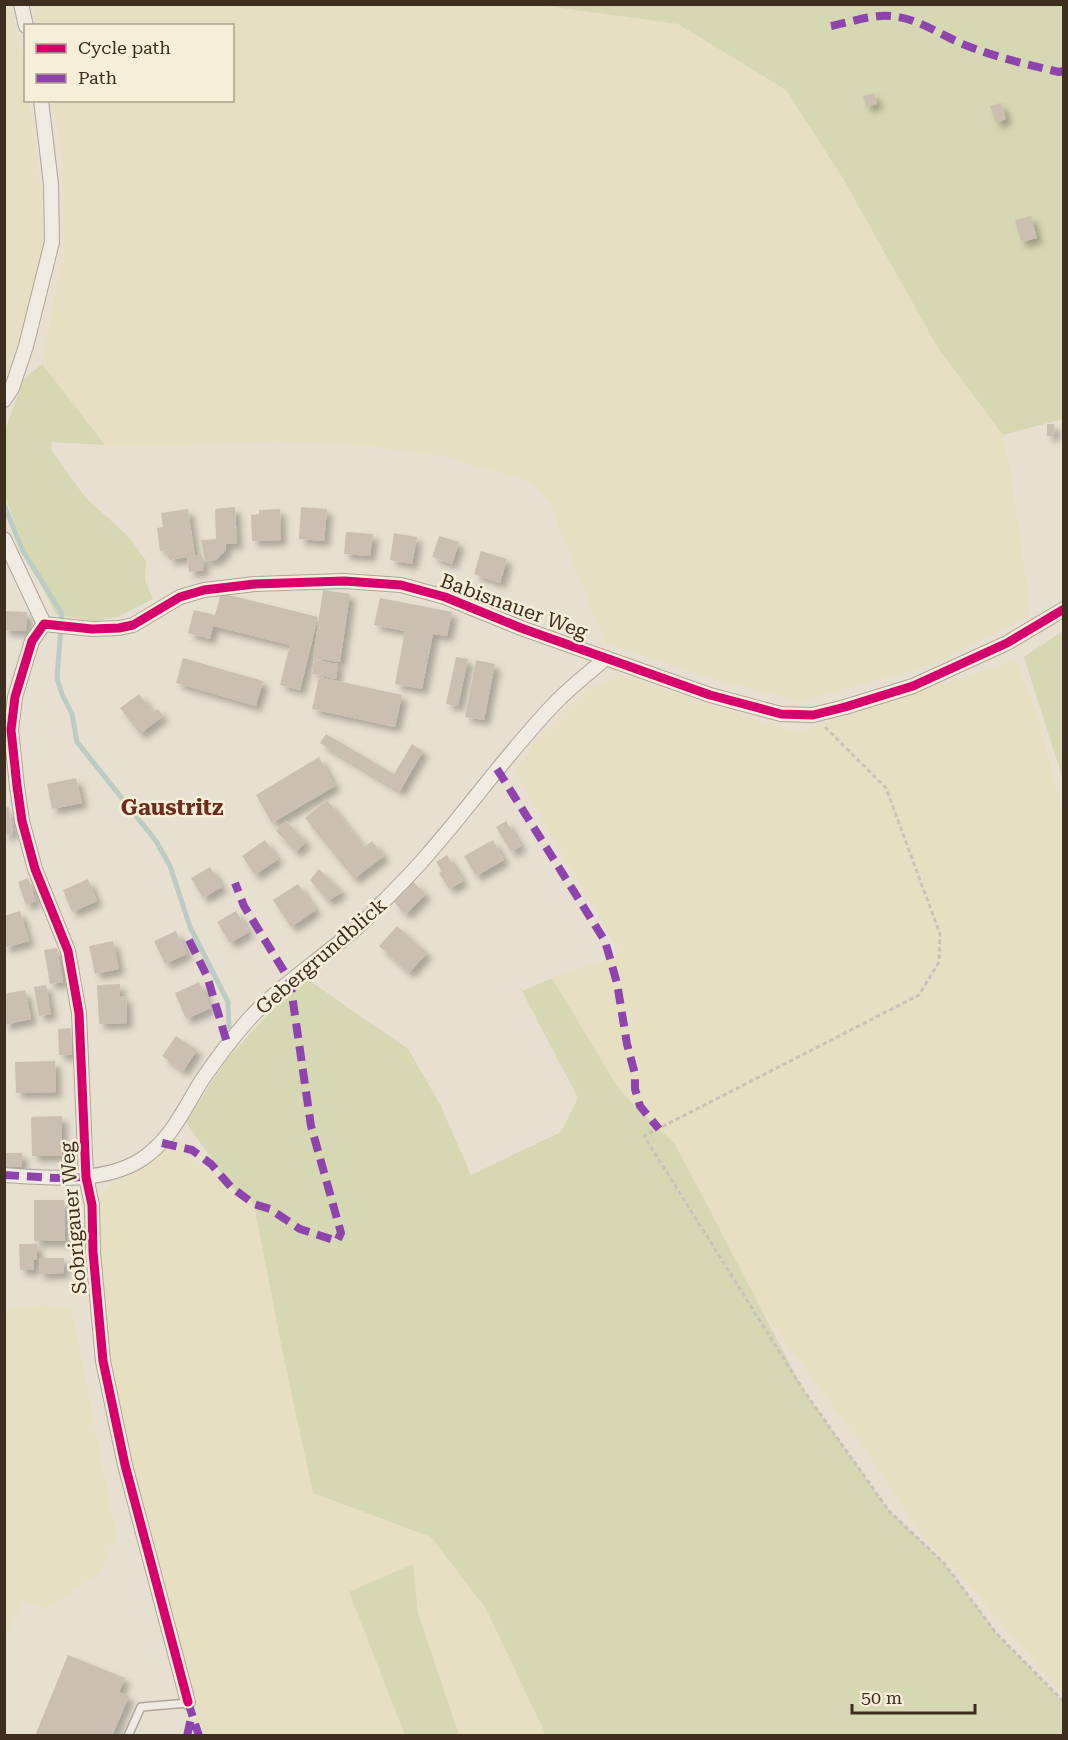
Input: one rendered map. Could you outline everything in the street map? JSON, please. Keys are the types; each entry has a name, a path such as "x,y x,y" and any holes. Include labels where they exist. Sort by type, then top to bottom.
{"street":[{"path":"21,4 26,24"},
{"path":"4,400 12,388 26,346 52,242 51,184 41,102"},
{"path":"4,540 49,625 32,641 15,697 8,731"},
{"name":"Babisnauer Weg","path":"49,625 92,629 119,628 133,625 180,597 204,590 255,584 344,580 401,585 445,597 521,628 710,695 781,714 813,715 913,686 1007,643 1064,609"},
{"name":"Gebergrundblick","path":"4,1175 86,1177 123,1168 142,1160 162,1143 181,1118 202,1080 249,1020 290,981 342,940 376,909 429,854 558,699 606,658"},
{"name":"Sobrigauer Weg","path":"8,731 22,821 35,869 68,951 79,1012 86,1177 92,1205 93,1252 103,1361 125,1465 189,1702"}],"lane":[{"path":"128,1736 141,1707 189,1702"}],"path":[{"path":"813,715 886,788 940,934 939,962 919,995 644,1136 804,1391 889,1511 944,1563 996,1633 1064,1702"}],"shaded area":[{"path":"540,4 678,24 786,90 844,180 938,348 1003,435 1012,481 1031,616 932,665 801,701 709,678 605,643 549,501 531,482 443,456 361,445 275,441 187,445 105,445 42,364 65,242 61,145 52,102 234,102 234,24 36,24 32,5"},
{"path":"4,5 11,5 23,60 24,102 29,102 41,188 43,250 33,304 6,380"},
{"path":"1015,660 1036,712 1063,812 1063,1695 972,1588 921,1535 858,1440 760,1307 675,1144 617,1086 552,978 611,959 619,951 515,773 537,739 590,687 621,676 796,732"},
{"path":"170,1132 196,1161 254,1204 313,1493 431,1537 488,1613 544,1735 459,1735 419,1616 413,1564 349,1593 405,1735 202,1735 188,1703 103,1361 99,1197 109,1185 140,1170"},
{"path":"41,1305 71,1307 116,1536 99,1573 47,1608 22,1602 5,1636 5,1309"}],"green space":[{"path":"540,5 1063,5 1063,419 1003,435 938,348 844,180 786,90 678,24"},
{"path":"42,364 105,445 52,442 51,450 85,497 130,538 146,561 145,580 153,599 118,617 95,621 56,615 25,550 5,497 5,430 24,379"},
{"path":"1063,631 1063,780 1024,657"},
{"path":"552,978 617,1086 675,1144 804,1391 889,1511 944,1563 996,1633 1063,1702 1063,1735 544,1735 486,1609 431,1537 313,1493 254,1204 231,1187 186,1122 226,1060 273,1009 307,979 408,1049 440,1104 471,1175 561,1132 578,1098 522,991"},
{"path":"413,1564 418,1613 459,1735 405,1735 349,1592"}],"building":[{"path":"874,93 877,104 866,107 863,96"},
{"path":"1001,103 1006,119 996,123 990,106"},
{"path":"1031,216 1037,238 1021,242 1015,220"},
{"path":"1047,424 1054,424 1054,436 1047,436"},
{"path":"235,507 237,544 226,544 226,550 216,560 205,561 201,540 216,539 215,509"},
{"path":"301,507 327,509 324,541 299,539"},
{"path":"188,509 195,556 202,555 204,570 189,572 187,557 169,560 167,550 160,551 157,528 163,527 161,513"},
{"path":"280,509 281,540 252,541 251,515 259,514 259,510"},
{"path":"346,532 373,534 370,556 344,554"},
{"path":"394,533 417,537 412,564 390,560"},
{"path":"439,536 459,542 452,564 432,557"},
{"path":"481,551 507,559 500,583 474,574"},
{"path":"323,590 350,594 340,662 313,658"},
{"path":"221,593 318,617 300,690 280,685 290,645 213,626 210,639 188,633 194,610 215,615"},
{"path":"380,598 452,612 447,636 433,634 422,689 395,684 405,631 374,625"},
{"path":"4,611 27,612 26,631 4,630"},
{"path":"456,657 468,659 458,706 446,704"},
{"path":"183,658 263,681 256,706 176,683"},
{"path":"314,660 338,664 336,679 312,674"},
{"path":"476,660 495,664 484,720 465,717"},
{"path":"319,677 402,695 395,727 312,709"},
{"path":"139,694 153,712 158,709 163,716 140,734 120,708"},
{"path":"326,734 394,774 412,744 423,751 400,791 320,743"},
{"path":"319,757 335,786 272,823 256,795"},
{"path":"76,778 82,803 52,809 47,784"},
{"path":"327,800 364,847 372,841 384,856 354,879 305,818"},
{"path":"9,807 13,834 4,835 4,808"},
{"path":"286,821 306,842 296,852 276,831"},
{"path":"506,821 521,846 511,852 496,827"},
{"path":"265,840 278,859 255,875 242,856"},
{"path":"493,840 504,860 476,876 464,856"},
{"path":"447,855 463,881 449,889 439,873 442,871 436,862"},
{"path":"210,867 222,887 203,898 191,878"},
{"path":"319,869 342,892 328,901 310,880"},
{"path":"28,878 36,901 26,905 18,882"},
{"path":"88,879 97,901 72,912 63,890"},
{"path":"413,882 426,894 406,914 394,902"},
{"path":"298,884 316,910 291,927 273,900"},
{"path":"20,911 29,941 4,948 4,916"},
{"path":"236,911 249,932 230,943 217,922"},
{"path":"397,926 427,953 409,973 379,946"},
{"path":"176,931 187,954 165,964 154,941"},
{"path":"113,941 119,969 95,974 89,946"},
{"path":"57,948 63,982 50,984 44,950"},
{"path":"199,982 211,1008 186,1019 175,993"},
{"path":"120,984 120,997 126,996 127,1023 99,1024 97,985"},
{"path":"46,985 51,1014 39,1016 34,987"},
{"path":"25,990 31,1019 4,1025 4,994"},
{"path":"71,1028 72,1055 59,1055 58,1029"},
{"path":"176,1036 197,1050 183,1071 162,1056"},
{"path":"55,1061 56,1092 16,1093 15,1062"},
{"path":"62,1116 62,1156 32,1156 31,1117"},
{"path":"4,1153 22,1153 22,1167 4,1167"},
{"path":"34,1200 64,1200 65,1241 34,1241"},
{"path":"19,1244 37,1244 37,1260 34,1260 34,1270 20,1270"},
{"path":"39,1258 64,1258 64,1273 39,1274"},
{"path":"68,1655 125,1678 119,1692 129,1696 112,1736 35,1736"}],"waterway":[{"path":"4,505 23,551 62,614 57,678 72,714 77,742 156,841 170,866 190,927 228,1002 229,1027"}],"marked path":[{"path":"831,26 862,19 891,16 911,20 982,51 1046,69 1064,71"},
{"path":"497,769 605,941 617,983 627,1044 635,1074 635,1089 640,1106 659,1129"},
{"path":"162,1143 192,1150 211,1164 231,1187 254,1204 270,1209 300,1229 337,1241 341,1233 311,1126 290,981 244,906 235,883"},
{"path":"189,940 207,976 228,1046"},
{"path":"4,1175 86,1177 86,1172"},
{"path":"188,1702 199,1736"},
{"path":"187,1736 192,1714"}],"cycle path":[{"path":"188,1702 125,1465 103,1361 93,1252 92,1205 86,1177 79,1013 68,951 35,869 22,821 17,786 11,730 15,697 32,641 44,624 92,629 119,628 133,625 180,597 204,590 255,584 344,581 401,585 445,597 521,628 710,695 781,714 813,715 913,686 1007,643 1064,609"}],"district":[{"name":"Gaustritz","path":"172,807"}]}
